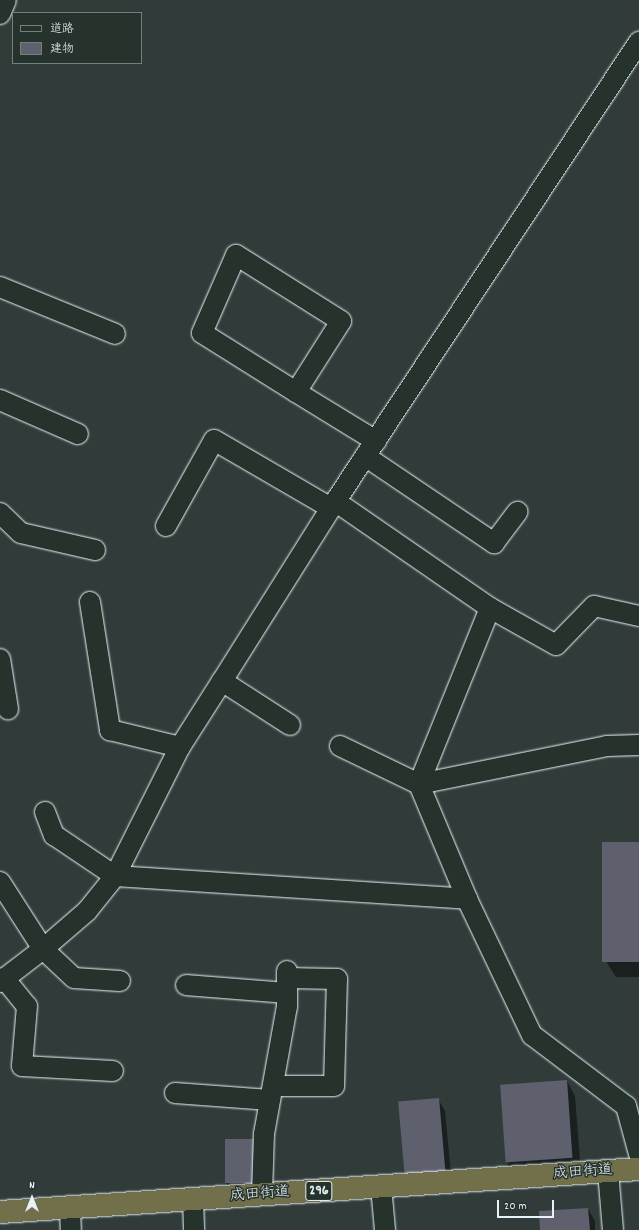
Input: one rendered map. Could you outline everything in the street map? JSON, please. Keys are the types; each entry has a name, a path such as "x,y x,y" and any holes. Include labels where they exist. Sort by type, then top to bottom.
{"highway":[{"name":"成田街道","path":"0,1212 639,1169"}],"street":[{"path":"0,14 6,0"},
{"path":"113,1071 22,1066 27,1006 2,980 43,949 87,911 115,876 180,748 333,505 636,53"},
{"path":"296,392 341,321 236,255 202,333 296,392 494,543 517,512"},
{"path":"0,286 115,334"},
{"path":"0,400 78,434"},
{"path":"166,526 214,440 333,505 490,608 556,645 594,606 639,616"},
{"path":"0,513 20,533 94,550"},
{"path":"90,602 110,730 180,748"},
{"path":"490,608 418,784 467,899 532,1035 626,1106 639,1154"},
{"path":"0,659 8,709"},
{"path":"222,681 290,725"},
{"path":"340,746 418,784 607,746 639,745"},
{"path":"45,812 54,835 115,876 467,899"},
{"path":"1,885 43,949 74,978 120,981"},
{"path":"175,1093 271,1093 334,1086 337,979 186,985"},
{"path":"262,1194 264,1134 288,1006 288,981"},
{"path":"608,1171 613,1230"},
{"path":"381,1186 385,1230"},
{"path":"193,1199 194,1230"},
{"path":"70,1207 71,1230"}],"building":[{"path":"602,842 639,842 639,962 602,962"},
{"path":"567,1080 572,1158 506,1162 500,1085"},
{"path":"439,1098 446,1173 405,1176 398,1102"},
{"path":"225,1139 257,1139 257,1183 225,1183"},
{"path":"588,1208 590,1230 540,1230 539,1211"}]}
